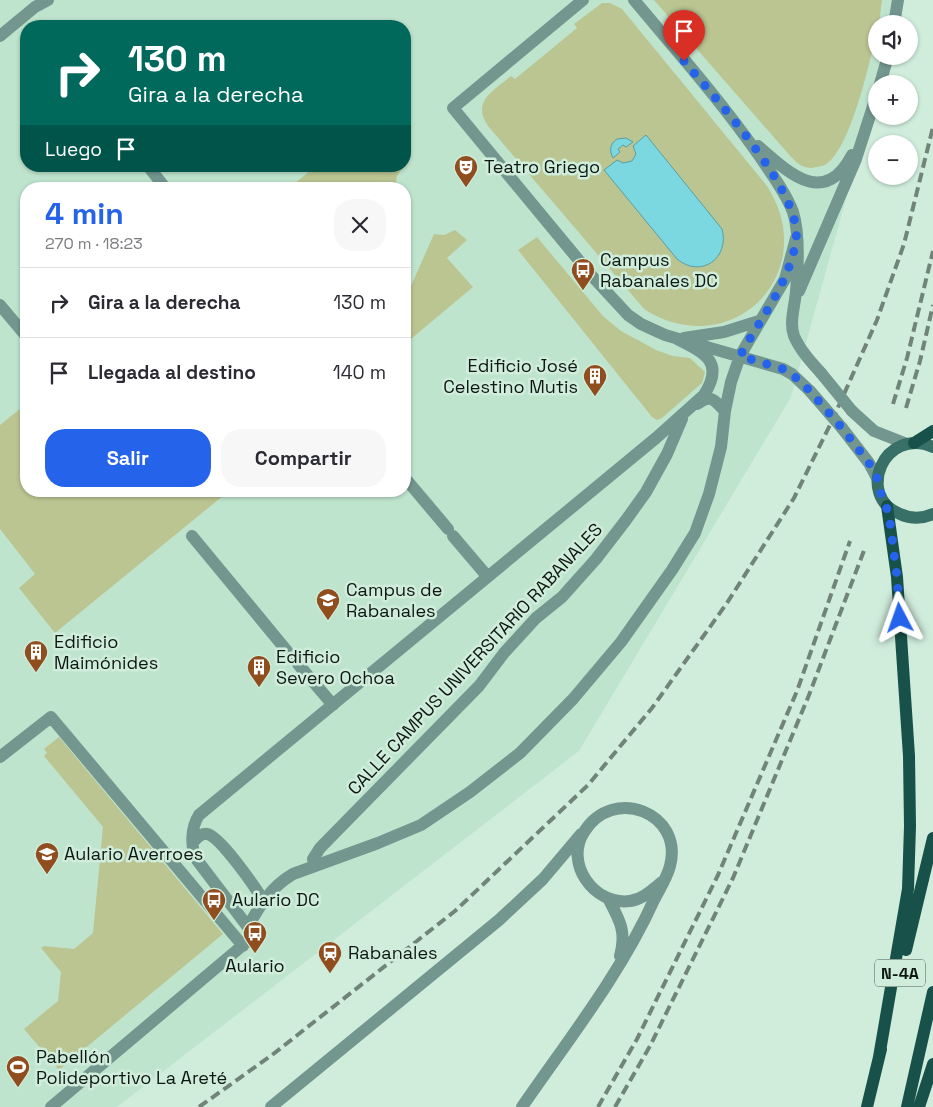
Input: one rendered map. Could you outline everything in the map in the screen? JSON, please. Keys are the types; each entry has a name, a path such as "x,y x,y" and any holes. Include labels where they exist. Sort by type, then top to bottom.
{"main road":[{"path":"911,444 933,431"},
{"path":"880,1057 908,890 910,826 909,756 897,577 887,506"},
{"name":"N-4A","path":"867,1107 933,838"},
{"name":"N-4A","path":"906,1107 933,992"},
{"path":"919,1107 933,1064"}],"street":[{"path":"0,36 35,7 48,0"},
{"name":"CALLE CAMPUS UNIVERSITARIO RABANALES","path":"583,0 453,108 616,303 640,324 654,331 762,362 792,374 810,391 842,428 869,463 878,480"},
{"path":"634,0 742,132 786,198 793,213 796,238 795,300"},
{"path":"896,15 898,0"},
{"path":"868,123 856,159 795,300 792,312 794,335 809,359 852,410 874,431 911,444 923,444 933,448"},
{"path":"742,132 787,170 804,181 816,183 827,181 836,176 848,162 866,129"},
{"path":"153,172 161,182"},
{"path":"51,1107 243,946 251,935 248,926 264,900 280,882 293,874 378,843 420,825 470,792 520,753 573,699 622,642 695,533 711,491 722,447 725,411 731,382 740,356 785,279 796,238"},
{"path":"0,305 20,329"},
{"name":"CALLE CAMPUS UNIVERSITARIO RABANALES","path":"677,339 724,332 759,321"},
{"name":"CALLE CAMPUS UNIVERSITARIO RABANALES","path":"248,926 193,854 194,841 192,834 194,822 199,815 704,396 709,388 713,367 706,355 677,339"},
{"name":"CALLE CAMPUS UNIVERSITARIO RABANALES","path":"318,864 314,863 313,859 320,848 479,686 504,653 536,618 562,597 596,559 646,492 688,410 708,398 716,401 725,411"},
{"path":"911,444 892,451 886,457 879,472 879,489 887,506 896,513 906,517 918,518 932,515"},
{"path":"411,485 487,576"},
{"path":"192,536 333,705"},
{"path":"0,757 51,716 243,946"},
{"path":"270,1107 499,920 543,879 593,819 617,808 630,808 646,812 656,818 670,840 672,856 670,868 645,920 598,998 522,1107"},
{"path":"593,819 583,832 578,857 580,867 587,882 593,889 608,898 624,901 646,895 662,882"},
{"path":"194,841 201,835 207,834 214,837 264,900"},
{"path":"598,998 620,954 624,939 620,920 608,898"}],"shaded area":[{"name":"Campus de Rabanales","path":"0,0 902,0 898,15 868,15 868,65 883,65 879,75 868,75 868,120 791,397 579,751 117,1107 0,1107"},
{"path":"654,0 882,0 880,15 868,15 868,65 857,106 843,143 834,157 825,165 811,168 802,166 788,153"},
{"path":"602,3 610,3 622,9 767,186 781,219 784,250 776,278 759,301 736,318 708,326 677,323 644,309 488,126 483,117 483,103 492,92 511,76 515,79 577,28 574,24"},
{"path":"309,172 400,172 396,182 297,182"},
{"path":"455,230 467,240 447,258 473,287 411,339 411,286 434,234 444,235"},
{"path":"537,237 603,316 621,331 656,350 673,356 690,358 705,372 702,383 662,418 657,420 652,417 518,250"},
{"path":"20,409 20,497 222,497 55,633 19,588 35,574 0,529 0,425"},
{"path":"59,737 223,934 59,1070 24,1029 58,1001 61,972 41,948 44,946 74,949 93,933 103,827 44,756 47,753 44,749"}],"water":[{"path":"646,135 722,229 722,249 718,257 704,266 686,265 677,259 604,170 617,160 623,163 632,161 636,154 633,146"},
{"path":"626,138 633,142 626,147 623,145 618,149 620,152 613,158 611,150 613,143 617,139"}],"railway":[{"path":"199,1107 272,1055 455,911 588,785 652,708 727,603 794,498 832,421 877,320 904,244 933,127"},
{"path":"893,404 907,358 933,251"},
{"path":"906,408 920,361 933,305"},
{"path":"598,1107 637,1039 718,875 797,691 850,541"},
{"path":"615,1107 650,1046 733,878 809,695 865,548"}],"place":[{"name":"Teatro Griego","path":"466,188"},
{"name":"Campus Rabanales DC","path":"583,291"},
{"name":"Edificio José Celestino Mutis","path":"595,397"},
{"name":"Campus de Rabanales","path":"328,621"},
{"name":"Edificio Maimónides","path":"36,673"},
{"name":"Edificio Severo Ochoa","path":"259,688"},
{"name":"Aulario Averroes","path":"47,875"},
{"name":"Aulario DC","path":"214,921"},
{"name":"Aulario","path":"255,954"},
{"name":"Rabanales","path":"330,974"},
{"name":"Pabellón Polideportivo La Areté","path":"18,1088"}],"route":[{"path":"684,61 742,132 772,175 793,213 796,238 785,279 740,356 783,369 792,374 810,391 842,428 874,471 889,514 900,618"}]}
